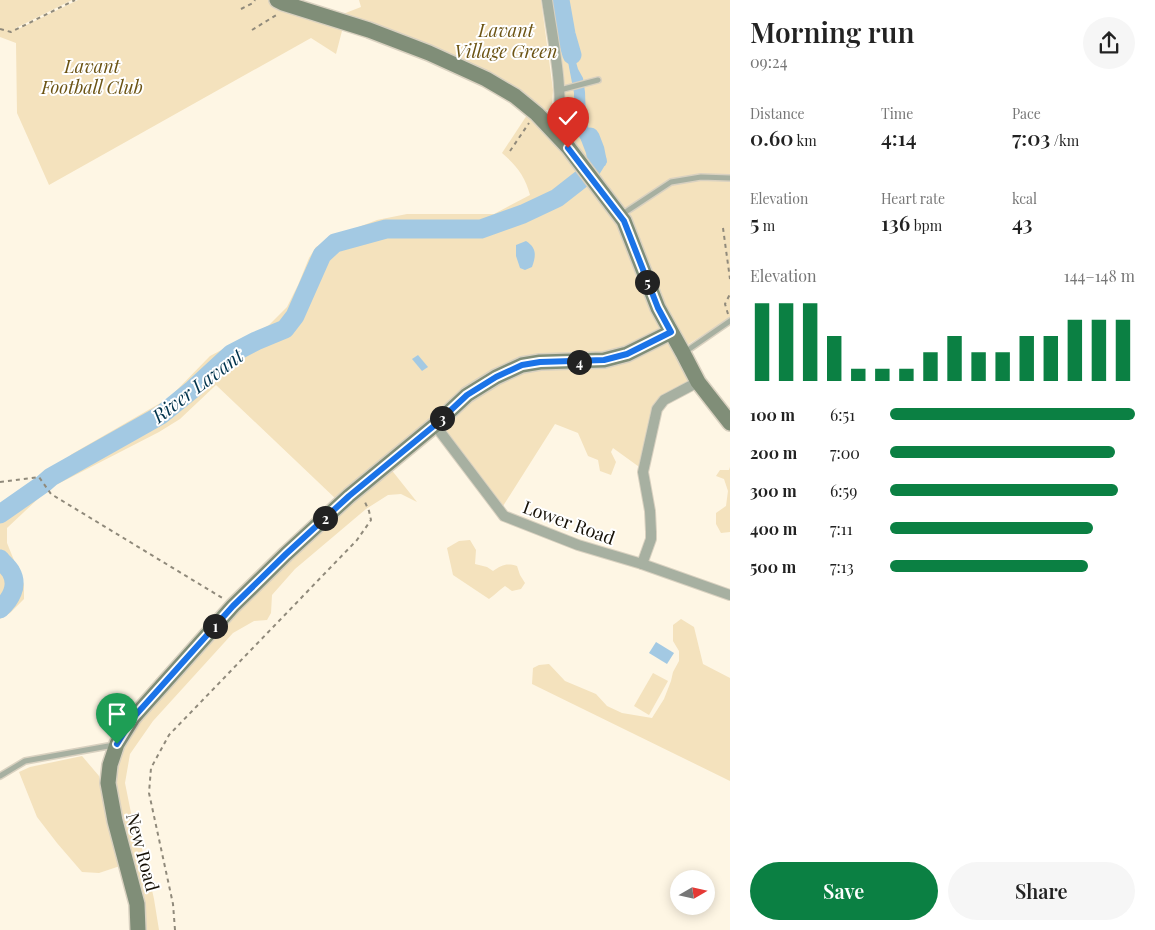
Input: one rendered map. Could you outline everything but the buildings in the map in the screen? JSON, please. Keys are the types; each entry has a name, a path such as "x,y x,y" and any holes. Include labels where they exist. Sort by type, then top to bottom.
{"street":[{"path":"548,0 564,89 557,135"},
{"path":"280,1 369,30 429,53 486,79 515,96 537,114 583,166 624,221 658,308 698,382 730,423"},
{"name":"New Road","path":"138,930 137,904 115,821 108,783 110,764 117,744 133,718 233,606 286,554 349,496 435,425 467,395 496,377 522,365 540,362 604,360 627,354 671,332"},
{"path":"642,564 651,539 650,511 643,472 657,409 664,400 698,382"},
{"name":"Lower Road","path":"435,425 504,516 578,545 642,564 730,595"}],"lane":[{"path":"564,89 598,80"},
{"path":"620,215 671,182 701,177 730,178"},
{"path":"683,354 730,320"},
{"path":"0,776 25,761 117,744"}],"path":[{"path":"0,29 11,32 75,0"},
{"path":"241,9 256,0"},
{"path":"252,30 277,15 280,1"},
{"path":"510,151 537,114"},
{"path":"723,228 730,279"},
{"path":"730,294 725,304 730,320"},
{"path":"0,482 39,477 51,494 233,606"},
{"path":"175,930 174,904 149,793 151,768 169,735 357,540 371,520 362,495"}],"green space":[{"name":"Lavant Football Club","path":"0,0 72,0 16,28 16,30 78,0 270,0 343,27 336,54 311,38 49,185 17,113 16,43 0,37"},
{"name":"Lavant Village Green","path":"359,0 541,0 553,90 551,109 543,111 343,14 361,7"},
{"path":"551,0 730,0 730,323 727,320 684,347 605,185 569,137"},
{"path":"529,112 622,222 695,382 664,399 642,469 613,448 611,452 616,462 611,475 600,471 598,460 588,456 578,433 555,424 498,514 432,431 337,500 216,385 180,419 159,432 54,486 7,528 7,543 24,585 24,599 10,613 0,619 0,508 47,475 72,454 169,398 210,356 269,325 287,307 309,258 316,247 338,235 377,220 407,214 494,214 530,195 526,182 520,172 502,153"},
{"path":"730,467 730,532 721,533 716,524 716,513 726,506 728,491 724,479 716,476 720,470 729,470"},
{"path":"390,468 417,502 401,494 388,495 366,509 295,569 272,595 271,613 267,620 254,621 233,633 153,721 130,754 125,783 132,818 144,855 159,930 143,930 113,783 114,767 136,723 290,557"},
{"path":"470,540 476,550 475,564 487,567 493,571 504,565 517,566 525,583 521,589 512,591 505,586 489,599 453,575 447,548 459,541"},
{"path":"681,619 694,627 703,664 730,678 730,781 532,684 533,668 549,664 565,681 596,694 607,706 622,713 652,718 664,699 673,672 679,661 679,651 673,641 673,625"},
{"path":"653,673 668,681 649,715 634,706"},
{"path":"82,756 99,776 108,824 120,866 99,873 82,872 57,843 37,817 19,772 30,767"}],"water":[{"path":"565,31 568,34 578,69 583,78 586,119 589,130 606,157 607,162 605,166 600,166 577,134 574,93 563,36"},
{"path":"526,241 534,249 535,256 532,267 525,270 520,268 516,256 516,245"},
{"path":"418,355 428,367 422,371 412,359"},
{"path":"656,642 674,653 667,664 649,653"}],"waterway":[{"name":"River Lavant","path":"560,0 572,55"},
{"name":"River Lavant","path":"0,514 51,477 161,415 231,354 285,329 295,316 322,255 335,243 386,229 481,229 523,214 557,198 589,173 597,160 590,137"},
{"name":"River Lavant","path":"0,559 10,570 14,582 10,597 0,609"}],"route":[{"path":"117,744 133,718 233,606 349,496 435,425 467,395 496,377 522,365 540,362 604,360 627,354 671,332 658,308 624,221 568,148"}]}
